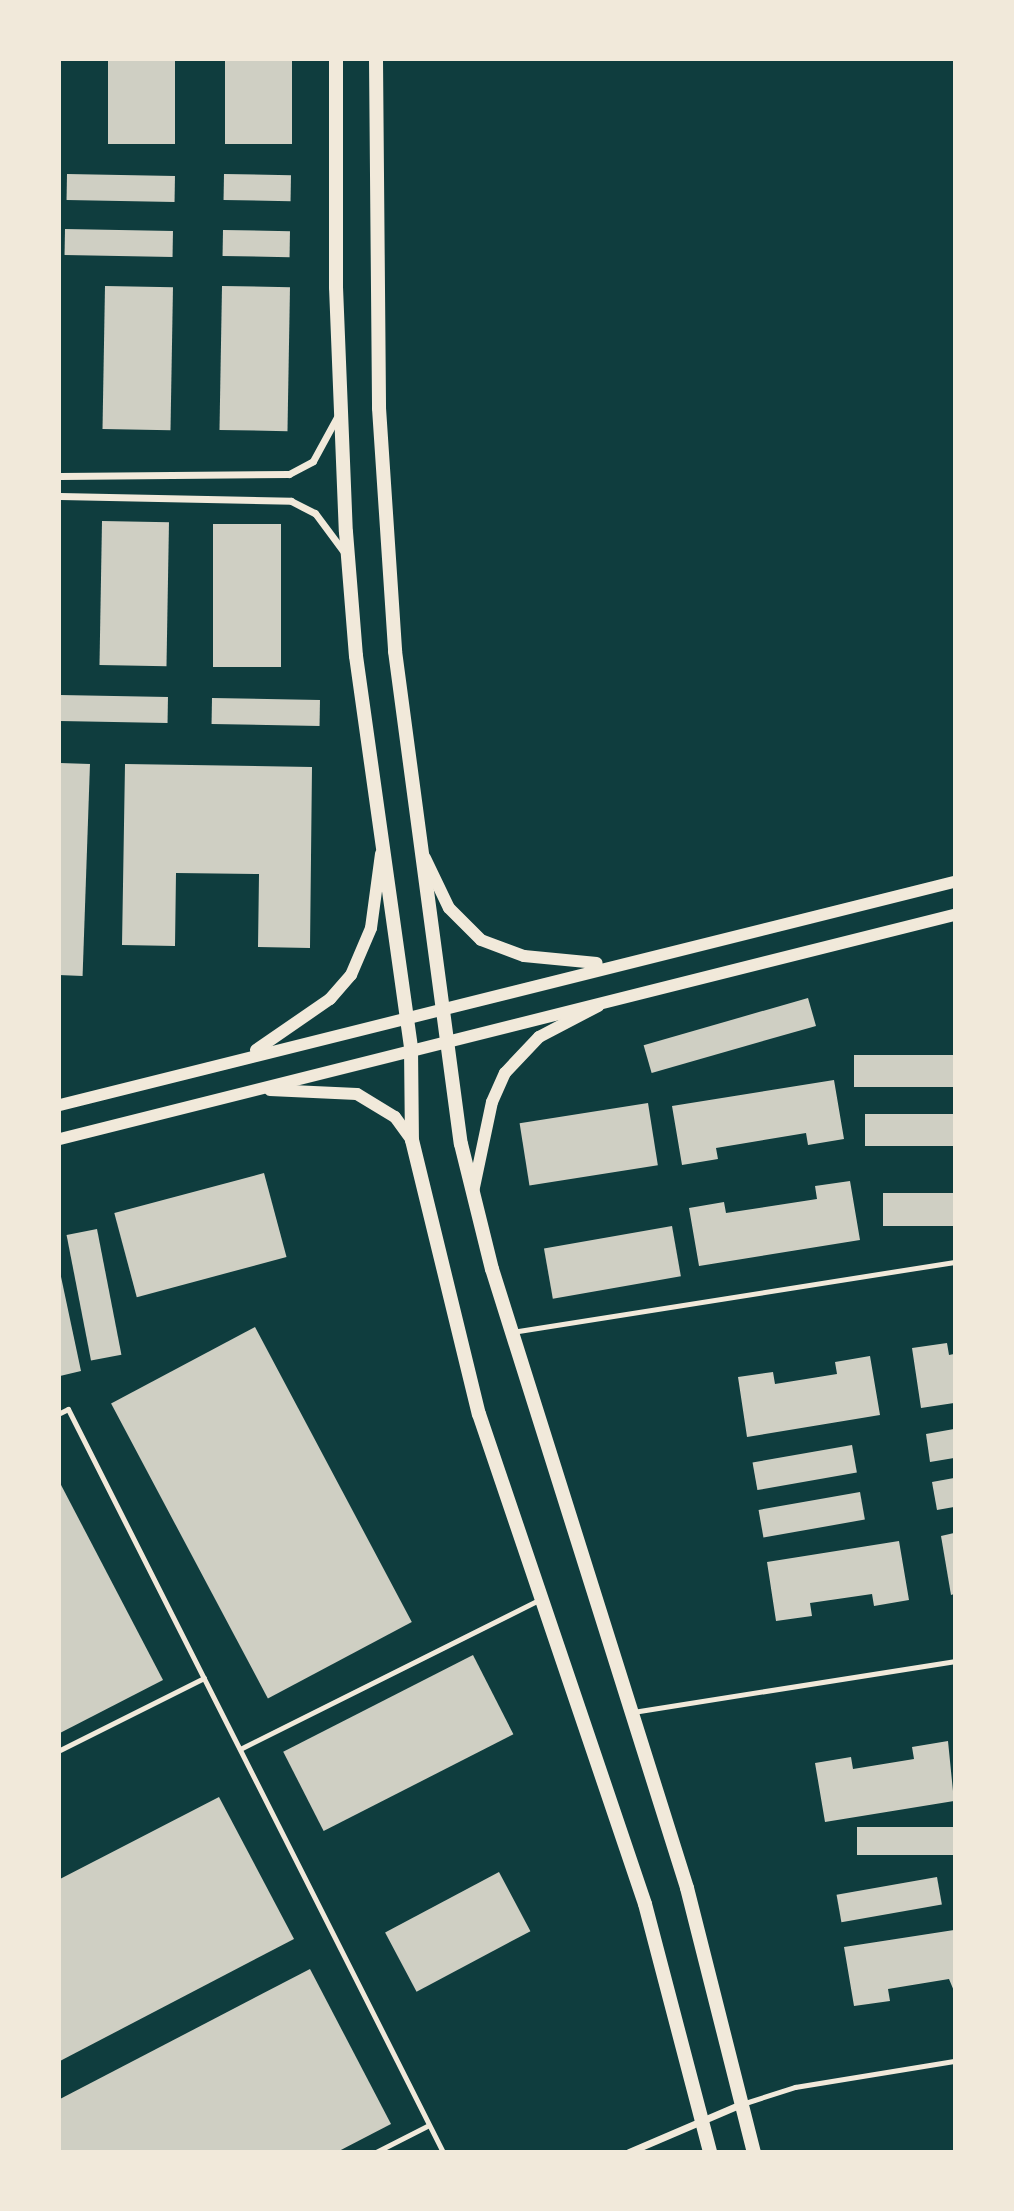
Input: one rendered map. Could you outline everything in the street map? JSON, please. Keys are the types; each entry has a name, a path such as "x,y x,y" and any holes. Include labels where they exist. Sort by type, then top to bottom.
{"main road":[{"path":"336,60 339,410 348,560 382,846 411,1048 412,1140 479,1414 544,1598 645,1904 710,2151"},
{"path":"376,60 376,286 386,530 395,652 473,1192 511,1333 687,1888 754,2151"}],"street":[{"path":"60,476 289,474 321,451 339,410"},
{"path":"60,496 291,501 333,531 348,560"},
{"path":"248,1056 330,999 351,975 371,928 382,846"},
{"path":"425,858 449,908 481,940 524,957 609,964"},
{"path":"60,1105 445,1004 954,881"},
{"path":"60,1139 450,1038 954,915"},
{"path":"473,1192 492,1102 513,1060 539,1037 616,997"},
{"path":"249,1090 357,1094 395,1117 412,1140"},
{"path":"629,2151 741,2104"}],"lane":[{"path":"511,1333 954,1262"},
{"path":"60,1413 68,1409 443,2151"},
{"path":"240,1749 544,1598"},
{"path":"630,1713 954,1661"},
{"path":"60,1750 204,1678"},
{"path":"741,2104 795,2087 954,2061"},
{"path":"376,2151 429,2125"}],"building":[{"path":"108,60 175,60 175,144 108,144"},
{"path":"225,60 292,60 292,144 225,144"},
{"path":"67,174 175,176 175,202 67,200"},
{"path":"224,174 291,175 291,201 224,200"},
{"path":"65,229 173,231 173,257 65,255"},
{"path":"223,230 290,231 290,257 223,256"},
{"path":"105,286 173,287 170,430 103,429"},
{"path":"222,286 290,287 287,431 219,430"},
{"path":"102,521 169,522 166,666 99,665"},
{"path":"213,524 281,524 281,667 213,667"},
{"path":"60,695 168,697 168,723 60,721"},
{"path":"212,698 320,700 320,726 212,724"},
{"path":"60,763 90,764 83,976 60,975"},
{"path":"125,764 312,767 310,948 258,947 259,874 176,873 175,946 122,945"},
{"path":"808,998 816,1026 652,1073 644,1045"},
{"path":"854,1055 954,1055 954,1087 854,1087"},
{"path":"834,1080 844,1139 808,1145 806,1133 716,1148 718,1159 682,1165 672,1106"},
{"path":"648,1103 658,1165 529,1186 520,1123"},
{"path":"865,1114 954,1114 954,1146 865,1146"},
{"path":"264,1173 287,1257 137,1297 114,1213"},
{"path":"850,1181 860,1240 699,1266 689,1208 724,1202 726,1213 817,1199 815,1186"},
{"path":"883,1193 954,1193 954,1226 883,1226"},
{"path":"672,1226 681,1276 553,1299 544,1249"},
{"path":"97,1229 121,1355 91,1361 67,1235"},
{"path":"60,1272 81,1371 60,1376"},
{"path":"255,1327 412,1622 268,1698 111,1404"},
{"path":"947,1343 949,1355 954,1354 954,1403 921,1408 912,1348"},
{"path":"870,1356 880,1415 747,1437 738,1377 773,1372 775,1384 837,1374 835,1362"},
{"path":"954,1429 954,1458 930,1462 926,1434"},
{"path":"852,1445 857,1473 757,1490 753,1463"},
{"path":"954,1478 954,1507 937,1510 932,1482"},
{"path":"60,1483 163,1680 60,1733"},
{"path":"860,1492 865,1520 763,1537 759,1510"},
{"path":"954,1533 954,1594 951,1595 941,1536"},
{"path":"899,1541 909,1600 874,1606 872,1594 810,1603 812,1616 776,1621 767,1562"},
{"path":"473,1655 513,1734 324,1831 283,1752"},
{"path":"948,1741 954,1801 825,1822 815,1763 851,1757 853,1769 914,1759 912,1747"},
{"path":"219,1797 294,1939 60,2061 60,1879"},
{"path":"857,1827 954,1827 954,1855 857,1855"},
{"path":"499,1872 530,1931 417,1992 385,1933"},
{"path":"937,1877 942,1905 841,1922 837,1895"},
{"path":"954,1930 954,1991 949,1979 888,1989 890,2001 854,2006 844,1947"},
{"path":"310,1969 391,2124 337,2152 60,2152 60,2099"}]}
